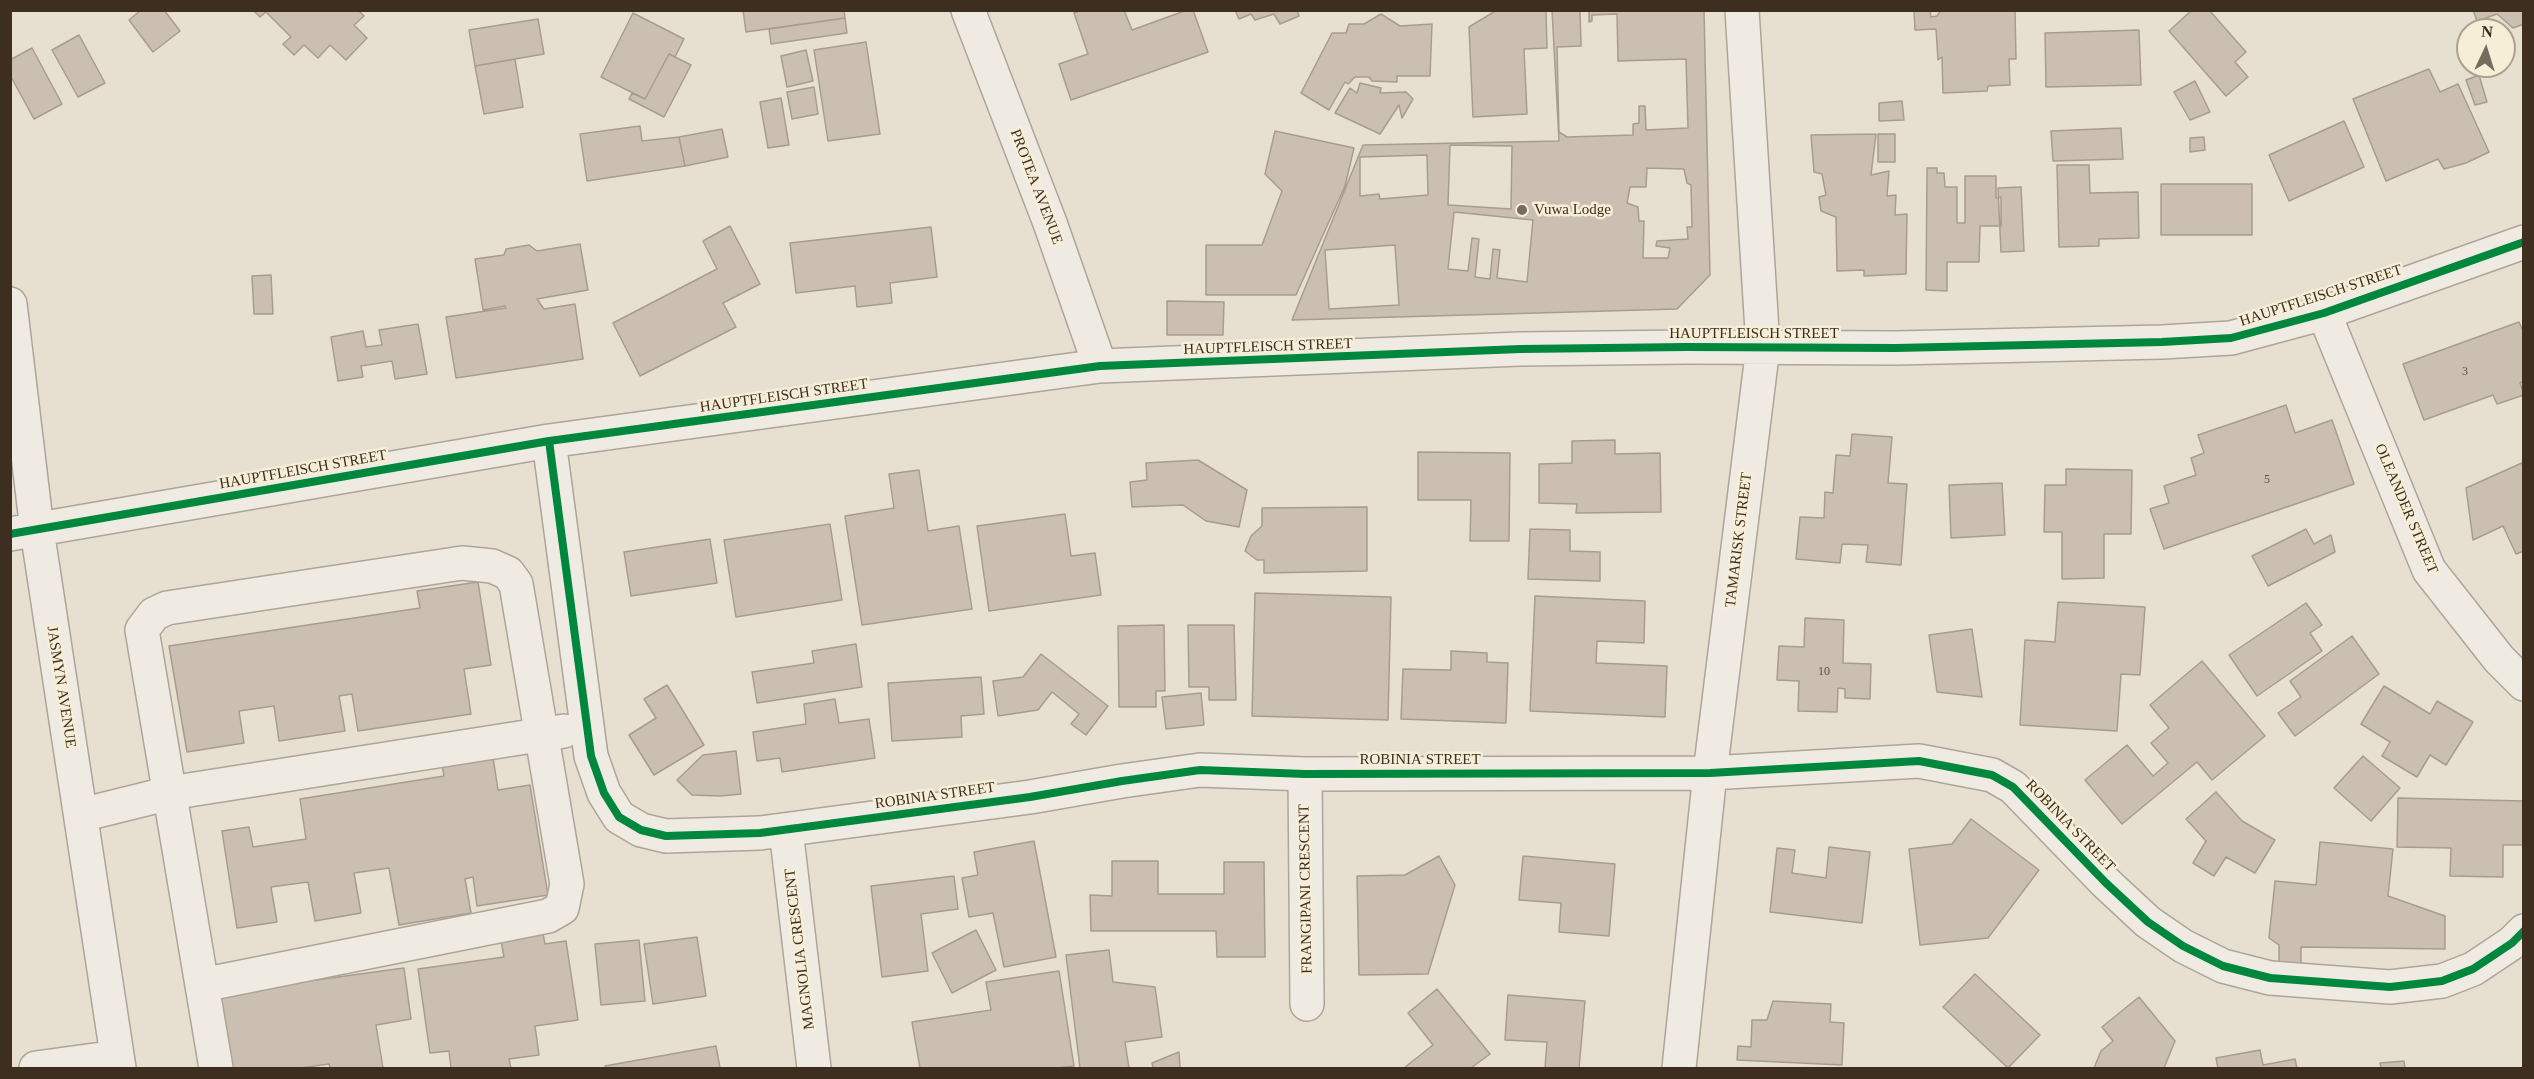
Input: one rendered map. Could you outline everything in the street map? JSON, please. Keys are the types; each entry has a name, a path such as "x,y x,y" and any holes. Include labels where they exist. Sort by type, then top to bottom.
{"street":[{"name":"PROTEA AVENUE","path":"968,10 1050,223 1100,366"},
{"name":"TAMARISK STREET","path":"1679,1068 1710,773 1763,347 1742,10"},
{"name":"HAUPTFLEISCH STREET","path":"24,532 549,441 1100,366 1520,350 1908,348 2162,342 2231,338 2324,313 2523,242"},
{"name":"JASMYN AVENUE","path":"10,304 24,532 81,814 118,1063"},
{"name":"OLEANDER STREET","path":"2324,313 2429,570 2499,659 2523,684"},
{"name":"ROBINIA STREET","path":"549,441 591,756 603,793 619,817 640,830 666,836 760,833 1030,797 1122,781 1200,771 1305,774 1710,773 1919,761 1992,775 2013,787 2106,883 2148,922 2183,946 2223,966 2270,978 2390,987 2442,981 2473,969 2512,943 2523,931"},
{"path":"202,985 548,916 562,908 567,884 516,584 508,573 492,566 462,563 167,608 154,614 142,630 216,1068"},
{"path":"81,814 170,794 542,733 587,728"},
{"name":"FRANGIPANI CRESCENT","path":"1305,774 1307,1004"},
{"name":"MAGNOLIA CRESCENT","path":"786,830 814,1068"},
{"path":"36,1068 118,1063"}],"building":[{"path":"141,10 164,10 180,31 153,52 129,20"},
{"path":"253,10 358,10 364,16 354,25 367,38 346,60 330,45 318,58 304,45 294,55 283,44 291,37 266,12 260,17"},
{"path":"743,10 844,10 845,18 746,32"},
{"path":"1081,10 1124,10 1132,30 1187,10 1193,10 1208,52 1071,100 1059,64 1088,54 1074,13"},
{"path":"1235,10 1297,10 1299,16 1280,24 1274,14 1255,20 1251,14 1239,19"},
{"path":"1497,10 1546,10 1547,48 1524,49 1527,114 1473,117 1469,27"},
{"name":"Vuwa Lodge","path":"1552,10 1704,10 1710,275 1677,309 1292,320 1363,145 1559,141"},
{"path":"1580,10 1589,10 1589,22 1592,21 1592,15 1617,14 1618,61 1686,59 1688,128 1646,130 1645,106 1639,106 1639,123 1633,124 1633,135 1567,137 1559,132 1557,47 1581,46"},
{"path":"1914,10 1930,10 1931,17 1937,16 1941,10 2015,10 2016,59 2009,59 2010,85 1988,86 1987,91 1943,93 1942,57 1938,60 1936,29 1915,30"},
{"path":"2192,10 2209,10 2246,52 2235,62 2248,77 2226,96 2169,31"},
{"path":"2473,10 2524,10 2524,24 2516,27 2516,18 2502,18 2497,14 2486,18 2476,18"},
{"path":"633,13 684,39 675,57 669,54 645,99 601,77"},
{"path":"1381,14 1400,26 1432,24 1430,76 1397,76 1397,82 1372,81 1369,77 1355,77 1348,84 1345,82 1329,110 1301,93 1332,33 1346,33 1349,24 1364,24"},
{"path":"845,18 847,33 771,44 769,29"},
{"path":"538,19 544,54 475,66 469,30"},
{"path":"2139,30 2141,85 2046,87 2045,33"},
{"path":"79,35 105,83 78,97 52,50"},
{"path":"866,42 880,134 828,141 814,50"},
{"path":"32,48 62,104 34,119 10,75 10,60"},
{"path":"806,50 813,81 787,87 781,56"},
{"path":"669,54 691,65 664,117 629,99 632,93 645,99"},
{"path":"515,59 523,107 484,114 475,66"},
{"path":"2429,69 2440,92 2458,84 2489,152 2466,163 2444,169 2438,159 2386,181 2353,99"},
{"path":"2480,78 2487,102 2475,105 2466,80"},
{"path":"2195,81 2210,112 2190,120 2174,92"},
{"path":"1360,83 1381,88 1380,93 1406,92 1413,99 1402,118 1399,105 1380,134 1335,113 1350,88 1357,93"},
{"path":"814,87 818,114 792,119 787,92"},
{"path":"781,98 789,145 768,148 760,102"},
{"path":"1902,101 1904,120 1879,121 1879,103"},
{"path":"2344,121 2364,167 2289,201 2269,155"},
{"path":"640,126 642,141 679,137 685,166 587,181 580,134"},
{"path":"2121,128 2123,159 2053,161 2051,131"},
{"path":"722,129 728,157 685,166 679,137"},
{"path":"1275,131 1354,148 1345,186 1296,295 1206,295 1206,245 1262,245 1282,191 1265,174"},
{"path":"1876,134 1871,175 1889,171 1887,196 1896,195 1895,215 1907,214 1906,274 1864,276 1864,270 1837,271 1836,217 1821,211 1819,197 1826,195 1822,174 1814,172 1811,135"},
{"path":"1878,134 1895,134 1895,162 1878,162"},
{"path":"2204,137 2205,150 2190,152 2190,138"},
{"path":"1450,145 1512,146 1511,209 1448,205"},
{"path":"1427,155 1428,195 1380,199 1379,194 1360,196 1360,157"},
{"path":"2057,165 2089,165 2090,193 2138,192 2139,238 2099,239 2099,246 2059,247"},
{"path":"1647,168 1684,169 1687,183 1691,185 1692,227 1687,227 1688,239 1657,241 1656,246 1670,248 1668,258 1643,258 1644,221 1639,221 1638,207 1627,203 1630,187 1646,187"},
{"path":"1927,168 1937,168 1937,173 1944,173 1945,187 1957,187 1957,223 1965,223 1965,176 1996,176 1996,198 2001,197 2001,226 1980,226 1979,262 1947,262 1947,291 1926,290"},
{"path":"2161,184 2252,184 2252,235 2161,235"},
{"path":"2021,187 2024,251 2001,252 1998,188"},
{"path":"1454,212 1533,220 1527,282 1497,278 1500,250 1493,249 1490,279 1475,277 1479,239 1472,238 1468,271 1448,269"},
{"path":"730,226 760,284 723,303 736,327 640,376 613,323 717,269 703,241"},
{"path":"931,227 937,277 890,283 892,303 857,307 855,286 796,293 790,243"},
{"path":"580,244 588,290 537,299 544,309 575,304 583,359 456,378 446,317 506,308 505,306 483,310 475,259 504,255 506,249 529,245 537,251"},
{"path":"1395,245 1399,305 1329,309 1325,250"},
{"path":"271,275 273,314 254,314 252,276"},
{"path":"1167,301 1224,302 1223,335 1167,335"},
{"path":"2519,322 2524,333 2524,381 2520,383 2524,395 2497,404 2493,395 2424,420 2403,364"},
{"path":"418,324 427,374 395,379 392,361 361,366 363,377 338,381 331,337 363,331 366,347 382,345 379,330"},
{"path":"2286,405 2295,433 2332,420 2354,484 2164,549 2150,509 2169,503 2164,486 2196,475 2191,458 2204,453 2198,435"},
{"path":"1852,434 1892,437 1888,483 1907,484 1901,565 1866,562 1868,545 1842,544 1840,563 1796,559 1800,517 1824,518 1825,492 1833,493 1836,455 1850,456"},
{"path":"1615,440 1615,454 1660,453 1661,512 1576,513 1577,504 1539,503 1539,464 1572,463 1572,441"},
{"path":"1418,452 1510,453 1509,541 1470,541 1471,500 1418,500"},
{"path":"1198,460 1247,490 1239,527 1206,521 1183,505 1132,507 1130,482 1147,480 1146,463"},
{"path":"2524,462 2524,551 2516,554 2503,526 2473,540 2466,488"},
{"path":"2066,469 2132,470 2131,534 2104,534 2104,578 2062,579 2062,532 2044,532 2045,485 2066,485"},
{"path":"919,470 928,531 959,526 972,609 862,625 845,516 894,508 889,474"},
{"path":"2002,483 2005,535 1951,538 1949,485"},
{"path":"1367,507 1367,571 1264,573 1264,560 1257,560 1245,551 1251,536 1262,526 1262,508"},
{"path":"1065,514 1071,556 1095,553 1101,595 989,611 977,526"},
{"path":"830,524 842,600 736,617 724,540"},
{"path":"1530,529 1570,530 1570,551 1600,552 1600,581 1528,579"},
{"path":"2306,529 2314,544 2331,535 2335,552 2268,586 2252,556"},
{"path":"710,539 717,583 631,596 624,552"},
{"path":"478,582 491,665 464,669 471,714 358,731 352,694 339,696 345,731 279,741 274,706 239,711 244,743 187,752 169,646 420,608 417,591"},
{"path":"1255,593 1391,597 1388,720 1252,716"},
{"path":"1535,596 1645,601 1644,643 1597,641 1596,663 1667,666 1665,717 1530,711"},
{"path":"2058,602 2145,607 2140,675 2121,674 2117,731 2020,725 2025,640 2055,642"},
{"path":"2306,603 2322,625 2310,633 2322,651 2257,696 2229,655"},
{"path":"1805,618 1844,620 1843,663 1871,664 1870,699 1845,698 1845,689 1838,688 1837,712 1798,711 1799,681 1777,680 1779,646 1804,647"},
{"path":"1164,625 1165,691 1156,691 1156,707 1119,707 1118,626"},
{"path":"1188,625 1234,625 1236,700 1209,700 1209,687 1189,687"},
{"path":"1972,629 1982,697 1937,692 1929,635"},
{"path":"2352,636 2379,674 2295,736 2278,713 2301,697 2290,681"},
{"path":"856,644 862,687 757,703 752,672 814,663 812,651"},
{"path":"1451,651 1487,653 1487,662 1508,663 1506,723 1401,719 1403,669 1451,670"},
{"path":"1041,654 1108,706 1086,735 1071,724 1079,714 1052,692 1038,710 998,716 993,681 1023,677"},
{"path":"2202,661 2265,736 2212,780 2197,762 2122,824 2085,780 2127,745 2153,776 2168,763 2151,743 2169,728 2150,705"},
{"path":"981,677 984,714 961,716 962,737 892,741 888,683"},
{"path":"667,685 704,745 654,775 629,735 656,718 644,699"},
{"path":"2384,686 2430,714 2437,701 2473,722 2446,765 2430,755 2417,777 2382,756 2390,742 2361,724"},
{"path":"1201,693 1204,725 1166,729 1162,697"},
{"path":"835,699 839,723 869,719 875,758 782,772 780,758 757,761 753,732 806,724 804,704"},
{"path":"491,744 498,790 530,785 548,895 477,906 473,877 465,879 471,913 399,925 389,868 354,873 361,913 315,921 308,882 271,887 277,922 237,928 222,831 249,827 253,847 306,839 300,799 444,776 440,753"},
{"path":"736,751 741,794 692,795 677,780 703,755"},
{"path":"2363,756 2400,788 2371,821 2334,788"},
{"path":"2216,792 2242,821 2275,840 2255,873 2226,857 2214,876 2193,863 2206,841 2186,819"},
{"path":"2398,798 2524,801 2524,845 2503,845 2503,877 2450,876 2451,848 2397,847"},
{"path":"1971,819 2039,870 1988,938 1920,945 1909,849 1952,844"},
{"path":"1034,841 1056,957 1004,967 993,913 969,917 962,878 978,875 974,852"},
{"path":"2320,842 2393,849 2388,896 2445,916 2445,949 2301,947 2301,966 2279,966 2279,945 2269,938 2275,881 2316,885"},
{"path":"1829,847 1870,852 1862,923 1770,912 1777,848 1795,850 1792,873 1826,878"},
{"path":"1439,856 1455,885 1428,974 1359,975 1357,876 1405,875"},
{"path":"1523,856 1615,864 1609,936 1559,932 1561,903 1519,900"},
{"path":"1112,861 1158,861 1158,894 1224,894 1224,862 1264,862 1265,957 1217,957 1216,931 1091,931 1090,895 1112,896"},
{"path":"954,876 958,909 921,914 928,971 882,977 871,886"},
{"path":"542,929 545,944 566,941 578,1020 535,1026 539,1055 509,1059 511,1068 451,1068 449,1051 430,1053 418,969 504,957 500,935"},
{"path":"976,930 996,970 952,993 932,953"},
{"path":"697,937 706,996 653,1004 644,944"},
{"path":"639,940 645,1001 601,1005 595,944"},
{"path":"1109,950 1113,982 1155,987 1162,1037 1125,1042 1129,1068 1080,1068 1066,955"},
{"path":"404,968 411,1019 376,1025 383,1068 330,1068 329,1064 300,1068 231,1068 220,993"},
{"path":"1059,971 1074,1066 920,1068 912,1022 991,1010 986,982"},
{"path":"1975,974 2040,1035 2008,1068 1943,1007"},
{"path":"1437,989 1490,1054 1471,1068 1404,1068 1433,1045 1408,1013"},
{"path":"1508,995 1585,1001 1579,1068 1545,1068 1547,1042 1505,1040"},
{"path":"2139,997 2175,1041 2164,1068 2094,1068 2101,1051 2113,1041 2102,1027"},
{"path":"1773,1001 1831,1004 1830,1022 1844,1023 1842,1065 1737,1060 1738,1046 1751,1047 1752,1020 1767,1020"},
{"path":"716,1046 720,1068 606,1068 605,1066"},
{"path":"2260,1050 2263,1065 2295,1059 2297,1068 2218,1068 2216,1058"},
{"path":"1179,1052 1180,1068 1153,1068 1152,1063"},
{"path":"2404,1061 2405,1068 2381,1068 2380,1063"}],"cycle path":[{"path":"10,534 549,441 1100,366 1520,349 1896,348 2162,342 2231,338 2324,313 2524,242"},
{"path":"549,441 591,756 604,793 619,817 641,830 666,836 760,833 1030,797 1200,770 1305,774 1710,773 1919,761 1992,775 2013,787 2106,883 2148,922 2183,946 2223,966 2270,978 2390,987 2442,981 2473,969 2512,943 2524,931"}],"place":[{"name":"Vuwa Lodge","path":"1522,210"}]}
